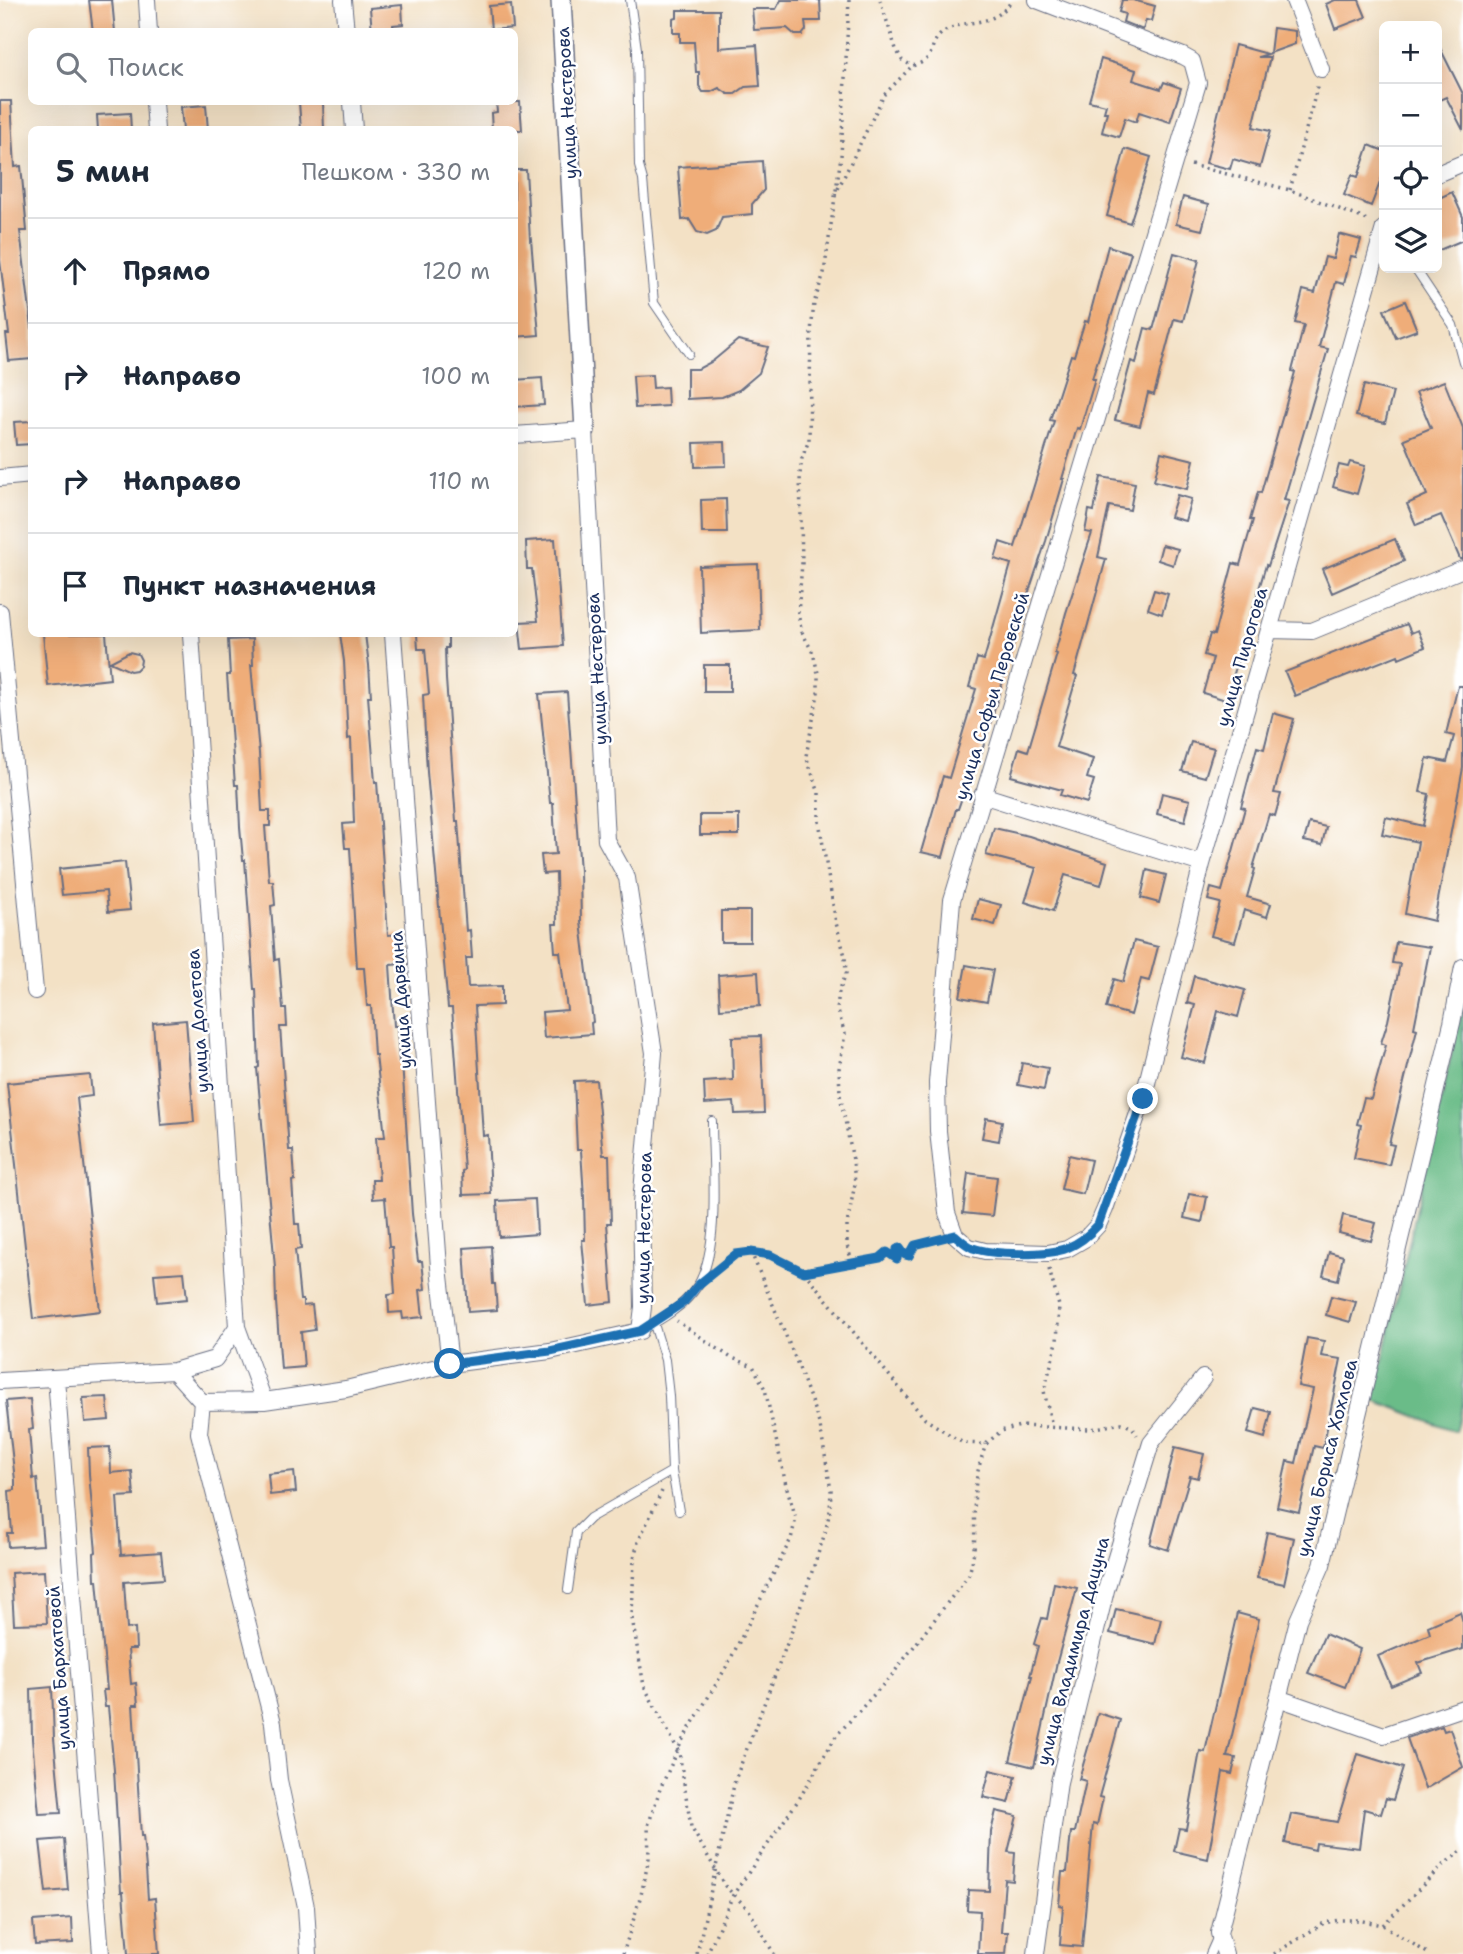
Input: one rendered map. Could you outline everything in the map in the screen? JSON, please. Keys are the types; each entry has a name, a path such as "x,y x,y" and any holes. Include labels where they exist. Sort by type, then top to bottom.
{"street":[{"path":"147,0 149,28"},
{"path":"343,0 346,28"},
{"name":"улица Нестерова","path":"561,0 606,840 627,878 654,1053 641,1204 643,1307 647,1328"},
{"name":"улица Софьи Перовской","path":"955,1235 947,1213 938,1132 937,1083 952,900 1198,83 1192,61 1037,0"},
{"path":"1294,0 1321,69"},
{"path":"154,105 156,126"},
{"path":"352,105 354,126"},
{"path":"1442,172 1463,163"},
{"name":"улица Пирогова","path":"1048,1253 1067,1249 1086,1238 1098,1225 1143,1099 1202,864 1270,631 1378,225"},
{"path":"518,436 585,430"},
{"path":"0,478 28,475"},
{"path":"1270,631 1312,631 1463,569"},
{"path":"0,612 35,991"},
{"name":"улица Долетова","path":"191,637 237,1327 264,1401"},
{"name":"улица Дарвина","path":"393,637 439,1268 450,1364"},
{"path":"982,795 1202,864"},
{"name":"улица Бориса Хохлова","path":"1219,1933 1298,1620 1322,1564 1452,1023 1463,967"},
{"path":"955,1235 969,1247 985,1251 1048,1253"},
{"path":"0,1381 174,1371 215,1359 237,1327"},
{"path":"202,1402 264,1401 346,1389 450,1364 550,1351 647,1328"},
{"path":"174,1371 202,1402 199,1433 273,1723 279,1780 306,1907 309,1954"},
{"name":"улица Бархатовой","path":"56,1378 101,1954"},
{"name":"улица Владимира Дацуна","path":"1036,1954 1059,1782 1106,1590 1151,1443 1203,1378"},
{"path":"1278,1698 1384,1735 1463,1708"},
{"path":"1219,1933 1225,1954"}],"lane":[{"path":"630,0 637,49 639,166 643,180 654,303 690,354"},
{"path":"1418,273 1453,325 1463,362"},
{"path":"679,1511 672,1471 665,1360 647,1328 684,1302 698,1285 708,1261 712,1233 712,1121"},
{"path":"568,1590 576,1532 590,1518 672,1471"},
{"path":"1210,1954 1219,1933"}],"path":[{"path":"849,0 841,156 824,273 814,303 811,332 810,432 800,474 802,563 798,614 818,673 818,694 806,756 819,793 819,821 836,923 845,956 846,975 839,990 837,1008 845,1034 839,1069 840,1095 855,1184 847,1224 847,1247 853,1264"},
{"path":"880,0 901,60 912,65"},
{"path":"833,199 884,95 912,65 921,63 932,54 940,35 954,28 995,18 1012,0"},
{"path":"1290,190 1321,69"},
{"path":"1175,161 1290,190 1378,225"},
{"path":"804,1272 880,1258 887,1252 897,1259 897,1249 900,1248 909,1256 915,1245 955,1235"},
{"path":"698,1285 736,1254 751,1252 770,1255 804,1272 925,1419 963,1443 986,1444"},
{"path":"696,1954 735,1780 793,1628 825,1533 831,1490 820,1426 751,1252"},
{"path":"1048,1253 1049,1274 1059,1306 1057,1342 1044,1391 1052,1426"},
{"path":"623,1954 641,1895 649,1858 648,1826 660,1789 682,1741 728,1664 791,1539 796,1518 765,1389 753,1366 730,1357 666,1315"},
{"path":"707,1954 733,1895 804,1790 836,1735 892,1675 968,1576 974,1561 975,1484 986,1444 1001,1432 1020,1426 1091,1429 1122,1423 1133,1428 1138,1436 1151,1443"},
{"path":"672,1471 635,1551 632,1619 644,1686 679,1752 691,1827 715,1871 748,1910 774,1954"},
{"path":"1383,1925 1443,1865 1463,1850"},
{"path":"1274,1954 1324,1923 1358,1920 1383,1925 1429,1954"}],"green space":[{"path":"1463,1002 1463,1404 1455,1431 1374,1400"}],"building":[{"path":"89,0 112,0 115,28 92,28"},
{"path":"781,0 820,0 821,21 805,21 806,30 802,35 795,35 787,28 754,30 752,9 776,9"},
{"path":"1122,0 1155,6 1151,21 1146,20 1143,30 1123,22 1125,14 1119,12"},
{"path":"1335,0 1359,0 1366,17 1335,29 1326,4"},
{"path":"511,4 513,28 491,28 489,6"},
{"path":"402,5 403,24 393,25 393,28 372,28 370,8"},
{"path":"677,10 719,10 719,48 757,45 760,86 745,87 735,94 728,94 719,88 703,92 699,86 699,72 696,72 694,42 680,42 680,33 673,33 673,19 677,18"},
{"path":"1273,28 1295,31 1295,44 1270,53"},
{"path":"1235,45 1268,54 1258,57 1270,57 1253,127 1270,131 1260,167 1233,159 1230,169 1206,163"},
{"path":"1442,52 1463,94 1463,130 1446,97 1442,99"},
{"path":"1101,59 1136,70 1133,80 1161,89 1164,82 1181,88 1170,122 1139,112 1136,122 1125,118 1119,137 1102,132 1106,105 1089,101"},
{"path":"0,101 11,101 15,167 21,166 27,231 20,231 28,295 28,359 9,361 6,334 9,334 0,260"},
{"path":"520,102 522,130 518,130 518,126 492,126 491,113 497,112 496,105 518,105"},
{"path":"206,105 208,126 183,126 181,107"},
{"path":"299,105 323,105 324,126 301,126"},
{"path":"130,113 131,126 98,126 97,115"},
{"path":"1369,145 1379,149 1379,185 1371,206 1344,195 1352,175 1358,177"},
{"path":"1125,149 1151,157 1130,223 1107,216"},
{"path":"762,161 764,190 752,204 752,214 722,217 716,231 707,235 697,232 689,219 682,220 678,167"},
{"path":"518,170 526,170 539,335 518,337"},
{"path":"1452,192 1463,217 1463,240 1442,249 1442,210 1442,197"},
{"path":"1183,197 1209,204 1202,230 1176,224"},
{"path":"1339,234 1361,240 1356,257 1351,256 1344,284 1336,282 1319,347 1328,349 1284,500 1289,501 1268,566 1266,565 1233,677 1235,678 1229,701 1203,693 1213,658 1204,655 1210,634 1214,635 1233,563 1240,565 1253,520 1250,520 1258,492 1261,493 1295,372 1292,371 1304,325 1295,323 1303,290 1315,293 1325,257 1333,259"},
{"path":"1108,246 1131,253 1092,379 1095,379 1080,429 1077,428 1046,541 1016,630 989,728 976,770 972,769 956,809 943,857 921,852 943,776 949,778 976,689 969,687 977,658 984,660 1011,564 995,559 1000,542 1015,547 1054,421 1050,420 1071,355 1074,356 1085,321 1088,322"},
{"path":"1174,253 1199,260 1183,321 1174,319 1154,395 1148,393 1140,426 1115,420 1131,361 1136,363 1145,328 1153,330"},
{"path":"1405,301 1417,330 1396,338 1384,310"},
{"path":"738,340 768,347 759,373 739,390 722,397 687,399 687,369 698,369 713,361"},
{"path":"652,375 653,388 667,387 668,406 635,408 633,376"},
{"path":"542,378 544,405 518,407 518,380"},
{"path":"1444,381 1463,428 1463,559 1460,559 1441,515 1416,525 1407,504 1427,495 1404,439 1431,428 1416,392"},
{"path":"1364,385 1393,392 1385,423 1356,416"},
{"path":"28,421 28,444 16,445 14,422"},
{"path":"725,442 726,466 695,467 694,443"},
{"path":"1161,452 1194,460 1187,489 1154,481"},
{"path":"1350,462 1365,466 1357,494 1333,487 1339,465 1348,467"},
{"path":"1101,477 1135,483 1130,510 1109,506 1098,557 1106,559 1056,747 1093,759 1087,778 1094,780 1087,803 1060,795 1062,790 1011,776 1019,748 1028,751 1057,654 1055,653 1066,613 1092,533 1085,532 1089,510 1094,511"},
{"path":"1177,495 1191,499 1185,521 1170,517"},
{"path":"726,499 727,533 702,533 701,500"},
{"path":"555,539 563,646 522,649 519,622 538,621 532,569 527,569 526,541"},
{"path":"1395,539 1404,561 1332,593 1322,569"},
{"path":"1162,545 1178,549 1173,565 1158,560"},
{"path":"758,564 760,630 701,633 699,566"},
{"path":"1154,590 1168,594 1162,614 1148,609"},
{"path":"1407,624 1411,633 1418,630 1425,647 1295,696 1285,672"},
{"path":"43,637 106,637 110,679 48,686"},
{"path":"340,637 365,637 388,935 400,934 402,964 390,965 394,1026 397,1026 399,1062 402,1062 412,1214 418,1261 422,1261 425,1289 420,1290 423,1317 403,1319 402,1312 389,1313 388,1295 395,1294 392,1247 389,1247 385,1198 373,1199 372,1180 379,1180 376,1137 385,1137 374,1055 371,1006 367,1006 364,968 357,968 350,848 345,848 343,824 354,823 351,738 348,739"},
{"path":"417,637 448,637 448,648 445,648 446,679 456,821 466,931 470,930 472,958 466,958 468,987 502,986 502,1005 475,1006 483,1136 488,1135 491,1194 463,1195 464,1170 452,1008 448,1008 427,772 423,695 429,694 425,649 418,649"},
{"path":"252,639 251,665 262,811 270,811 270,826 265,826 269,881 273,881 275,905 271,906 275,960 279,959 283,1009 286,1009 287,1027 280,1027 289,1150 293,1150 295,1224 299,1224 301,1249 295,1250 300,1300 303,1300 303,1306 312,1305 315,1330 301,1332 304,1367 281,1369 275,1267 257,1068 256,989 238,785 235,785 227,675 230,675 228,640"},
{"path":"129,652 138,654 141,660 136,670 130,671 110,662"},
{"path":"704,665 730,665 730,692 704,692"},
{"path":"1458,686 1463,686 1463,768 1434,921 1405,914 1418,842 1382,834 1386,817 1423,826 1429,794 1420,792 1427,758 1447,762 1454,736 1446,734"},
{"path":"567,692 580,871 581,922 593,1022 592,1034 544,1038 542,1012 567,1010 560,952 555,952 553,924 557,924 556,873 543,874 541,855 556,854 553,803 550,803 539,694"},
{"path":"1273,713 1294,719 1274,793 1281,794 1275,816 1269,814 1247,897 1271,904 1267,917 1244,910 1235,942 1211,936 1220,903 1208,900 1211,888 1222,891 1245,808 1241,807 1257,747 1264,749"},
{"path":"1191,742 1214,748 1205,777 1182,771"},
{"path":"1162,793 1190,800 1185,821 1157,814"},
{"path":"700,815 739,815 739,835 700,835"},
{"path":"1309,823 1326,827 1322,845 1304,841"},
{"path":"994,828 1029,836 1107,862 1101,885 1065,875 1053,911 1025,902 1036,868 986,855"},
{"path":"125,862 130,910 108,912 106,891 62,895 59,869"},
{"path":"1147,870 1166,875 1159,903 1141,898"},
{"path":"978,899 1001,905 995,925 973,919"},
{"path":"721,911 750,911 750,942 721,942"},
{"path":"1134,941 1158,947 1149,981 1141,979 1131,1015 1106,1008 1114,979 1123,982"},
{"path":"1396,942 1430,947 1414,1028 1417,1029 1389,1144 1394,1145 1389,1165 1354,1158 1361,1125 1357,1124 1364,1098 1371,1099 1386,1045 1381,1043 1400,964 1392,963"},
{"path":"966,965 993,970 987,1002 960,997"},
{"path":"758,972 760,1006 720,1009 718,975"},
{"path":"1194,976 1245,990 1238,1017 1218,1011 1205,1063 1181,1057 1195,1005 1187,1003"},
{"path":"186,1020 194,1122 161,1125 153,1023"},
{"path":"761,1036 764,1113 735,1114 734,1102 705,1104 704,1082 733,1080 732,1037"},
{"path":"1022,1063 1048,1068 1044,1090 1018,1085"},
{"path":"90,1075 92,1096 77,1098 100,1311 33,1319 7,1083"},
{"path":"596,1080 603,1155 609,1155 611,1223 607,1223 613,1302 588,1305 582,1240 585,1240 584,1197 581,1150 577,1150 574,1081"},
{"path":"986,1118 1002,1121 999,1141 982,1138"},
{"path":"1069,1155 1091,1160 1083,1194 1061,1189"},
{"path":"968,1173 997,1177 992,1216 963,1213"},
{"path":"1189,1194 1207,1197 1202,1222 1184,1218"},
{"path":"535,1199 537,1234 499,1237 497,1201"},
{"path":"1343,1215 1376,1223 1371,1241 1339,1233"},
{"path":"491,1246 497,1310 468,1312 464,1248"},
{"path":"1329,1252 1343,1256 1338,1280 1323,1276"},
{"path":"184,1272 187,1299 157,1302 154,1274"},
{"path":"1331,1296 1356,1302 1350,1322 1326,1315"},
{"path":"1307,1338 1324,1341 1321,1356 1341,1359 1323,1448 1314,1446 1299,1512 1277,1507 1287,1461 1296,1463 1313,1389 1298,1386"},
{"path":"107,1397 109,1420 85,1422 83,1398"},
{"path":"30,1399 33,1429 29,1430 33,1479 37,1478 43,1545 8,1547 7,1533 12,1533 9,1491 15,1490 15,1480 6,1401"},
{"path":"1255,1408 1271,1412 1265,1438 1248,1433"},
{"path":"110,1447 111,1473 132,1471 134,1496 117,1497 121,1555 161,1552 164,1579 124,1582 127,1629 135,1628 136,1649 128,1649 131,1684 136,1683 138,1705 133,1705 141,1836 148,1899 155,1898 159,1954 128,1954 121,1892 114,1770 108,1707 105,1707 103,1690 107,1690 95,1580 96,1552 88,1448"},
{"path":"1175,1447 1204,1454 1198,1478 1190,1476 1168,1550 1150,1544"},
{"path":"294,1471 296,1492 270,1495 268,1474"},
{"path":"1267,1532 1294,1538 1284,1584 1257,1578"},
{"path":"44,1571 47,1623 14,1624 11,1573"},
{"path":"1054,1583 1077,1588 1057,1662 1034,1767 1010,1761 1032,1676 1038,1646 1034,1644 1042,1618 1047,1619"},
{"path":"1116,1609 1161,1619 1155,1644 1110,1633"},
{"path":"1460,1612 1463,1622 1463,1649 1418,1663 1422,1673 1391,1686 1378,1656 1430,1634 1428,1626"},
{"path":"1237,1613 1259,1619 1227,1757 1236,1758 1232,1774 1223,1772 1208,1859 1174,1851 1179,1828 1186,1829 1200,1751 1205,1752"},
{"path":"1325,1634 1360,1649 1345,1687 1308,1673"},
{"path":"52,1687 61,1813 39,1814 32,1739 31,1689"},
{"path":"1098,1713 1120,1720 1099,1797 1103,1798 1097,1825 1093,1824 1082,1947 1060,1945 1062,1872 1067,1872 1071,1832 1075,1832 1086,1781 1079,1779"},
{"path":"1442,1726 1444,1731 1450,1729 1463,1767 1425,1789 1407,1738"},
{"path":"1358,1754 1403,1768 1393,1800 1386,1798 1381,1814 1364,1809 1359,1848 1316,1843 1315,1850 1285,1843 1291,1814 1337,1822"},
{"path":"990,1770 1016,1776 1009,1803 983,1797"},
{"path":"996,1811 1017,1816 1008,1852 1015,1853 1013,1881 1005,1880 1001,1932 1008,1932 1006,1954 978,1954 980,1911 967,1910 968,1890 989,1891 991,1832"},
{"path":"64,1839 68,1890 46,1892 40,1841"},
{"path":"72,1918 73,1943 35,1945 33,1921"}],"route":[{"path":"450,1364 550,1351 640,1331 684,1302 698,1285 736,1254 751,1252 770,1255 804,1272 880,1258 887,1252 897,1259 897,1249 901,1248 905,1255 909,1256 915,1245 955,1235 969,1247 985,1251 1048,1253 1067,1249 1086,1238 1098,1225 1143,1099"}]}
